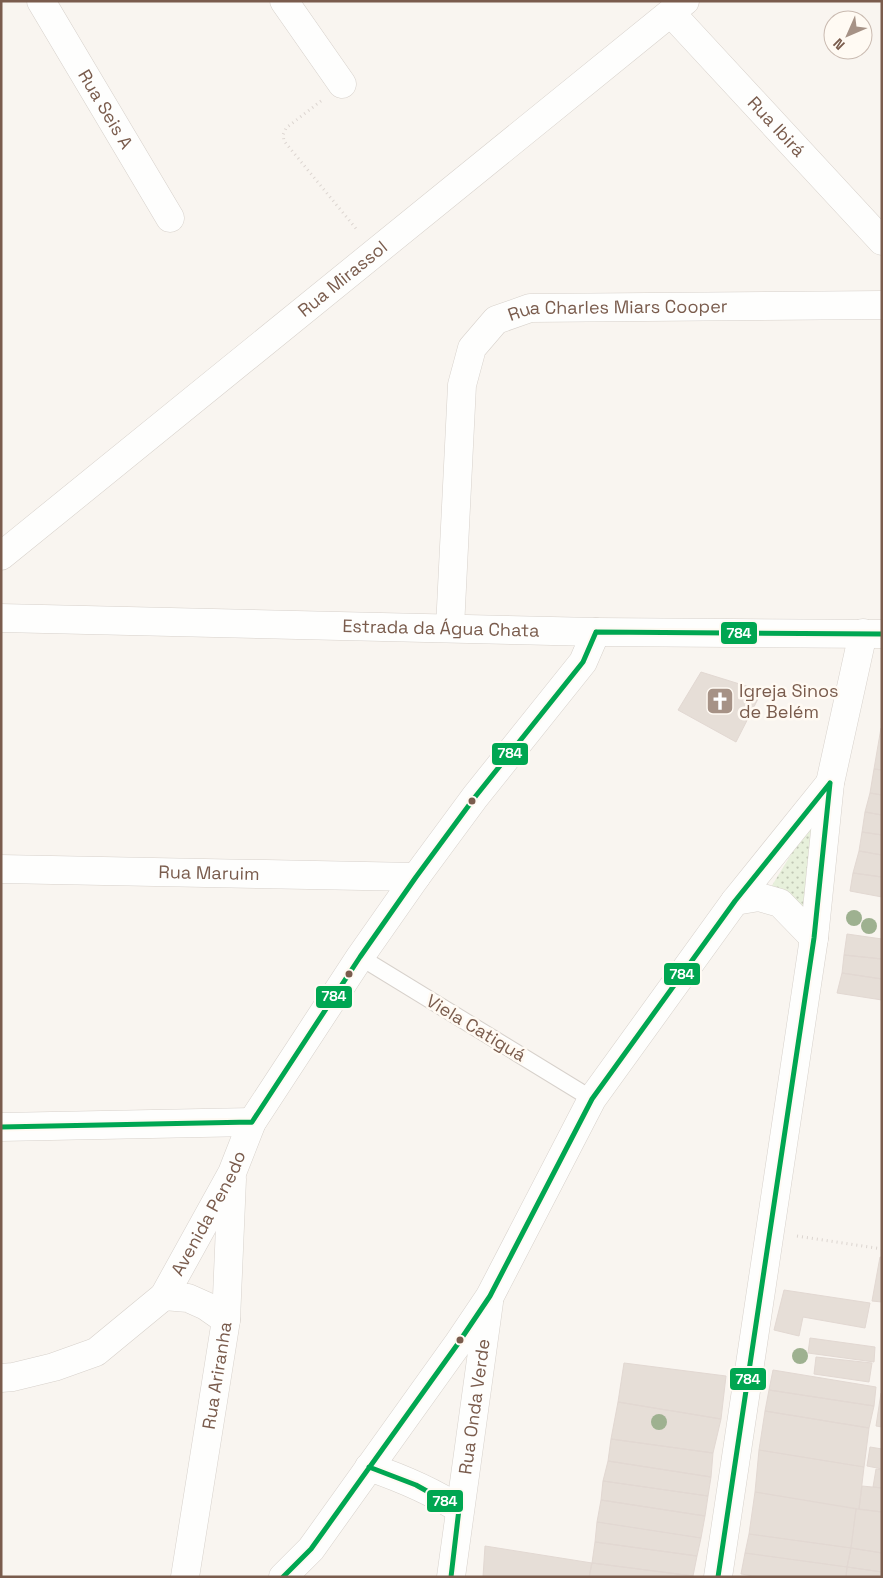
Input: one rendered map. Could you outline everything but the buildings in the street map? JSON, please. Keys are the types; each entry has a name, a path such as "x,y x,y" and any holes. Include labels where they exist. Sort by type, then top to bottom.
{"street":[{"name":"Rua Seis A","path":"41,1 170,218"},
{"path":"284,1 342,84"},
{"name":"Rua Ibirá","path":"678,7 882,241"},
{"name":"Rua Mirassol","path":"1,556 678,7"},
{"name":"Rua Charles Miars Cooper","path":"450,628 462,385 472,348 496,320 530,308 882,305"},
{"name":"Estrada da Água Chata","path":"1,618 596,632 872,633"},
{"name":"Avenida Penedo","path":"1,1378 54,1367 96,1352 164,1296 232,1173 252,1122 360,957 416,877 475,797 583,662 596,632"},
{"path":"718,1577 814,938 830,783 872,633"},
{"path":"283,1577 311,1549 490,1296 592,1099 735,901 830,783"},
{"name":"Rua Maruim","path":"1,870 416,877"},
{"path":"735,901 759,897 780,903 814,938"},
{"path":"1,1127 252,1122"},
{"name":"Rua Ariranha","path":"185,1577 226,1320 232,1173"},
{"path":"164,1296 188,1298 206,1306 226,1320"},
{"name":"Rua Onda Verde","path":"451,1577 490,1296"},
{"path":"369,1467 408,1481 441,1497 459,1509"}],"lane":[{"name":"Viela Catiguá","path":"360,957 592,1099"}],"path":[{"path":"342,84 286,128 283,135 284,141 376,252"},
{"path":"769,1232 882,1249"}],"green space":[{"path":"813,819 804,908 765,897 809,825"}],"transit line":[{"name":"784","path":"596,632 882,634"},
{"name":"784","path":"252,1122 360,957 416,877 475,797 583,662 596,632"},
{"name":"784","path":"283,1577 311,1549 490,1296 592,1099 735,901 830,783"},
{"name":"784","path":"718,1577 814,938 830,783"},
{"name":"784","path":"1,1127 252,1122"},
{"name":"784","path":"369,1467 416,1485 459,1509 451,1577"}],"place":[{"name":"Igreja Sinos de Belém","path":"720,701"}]}
